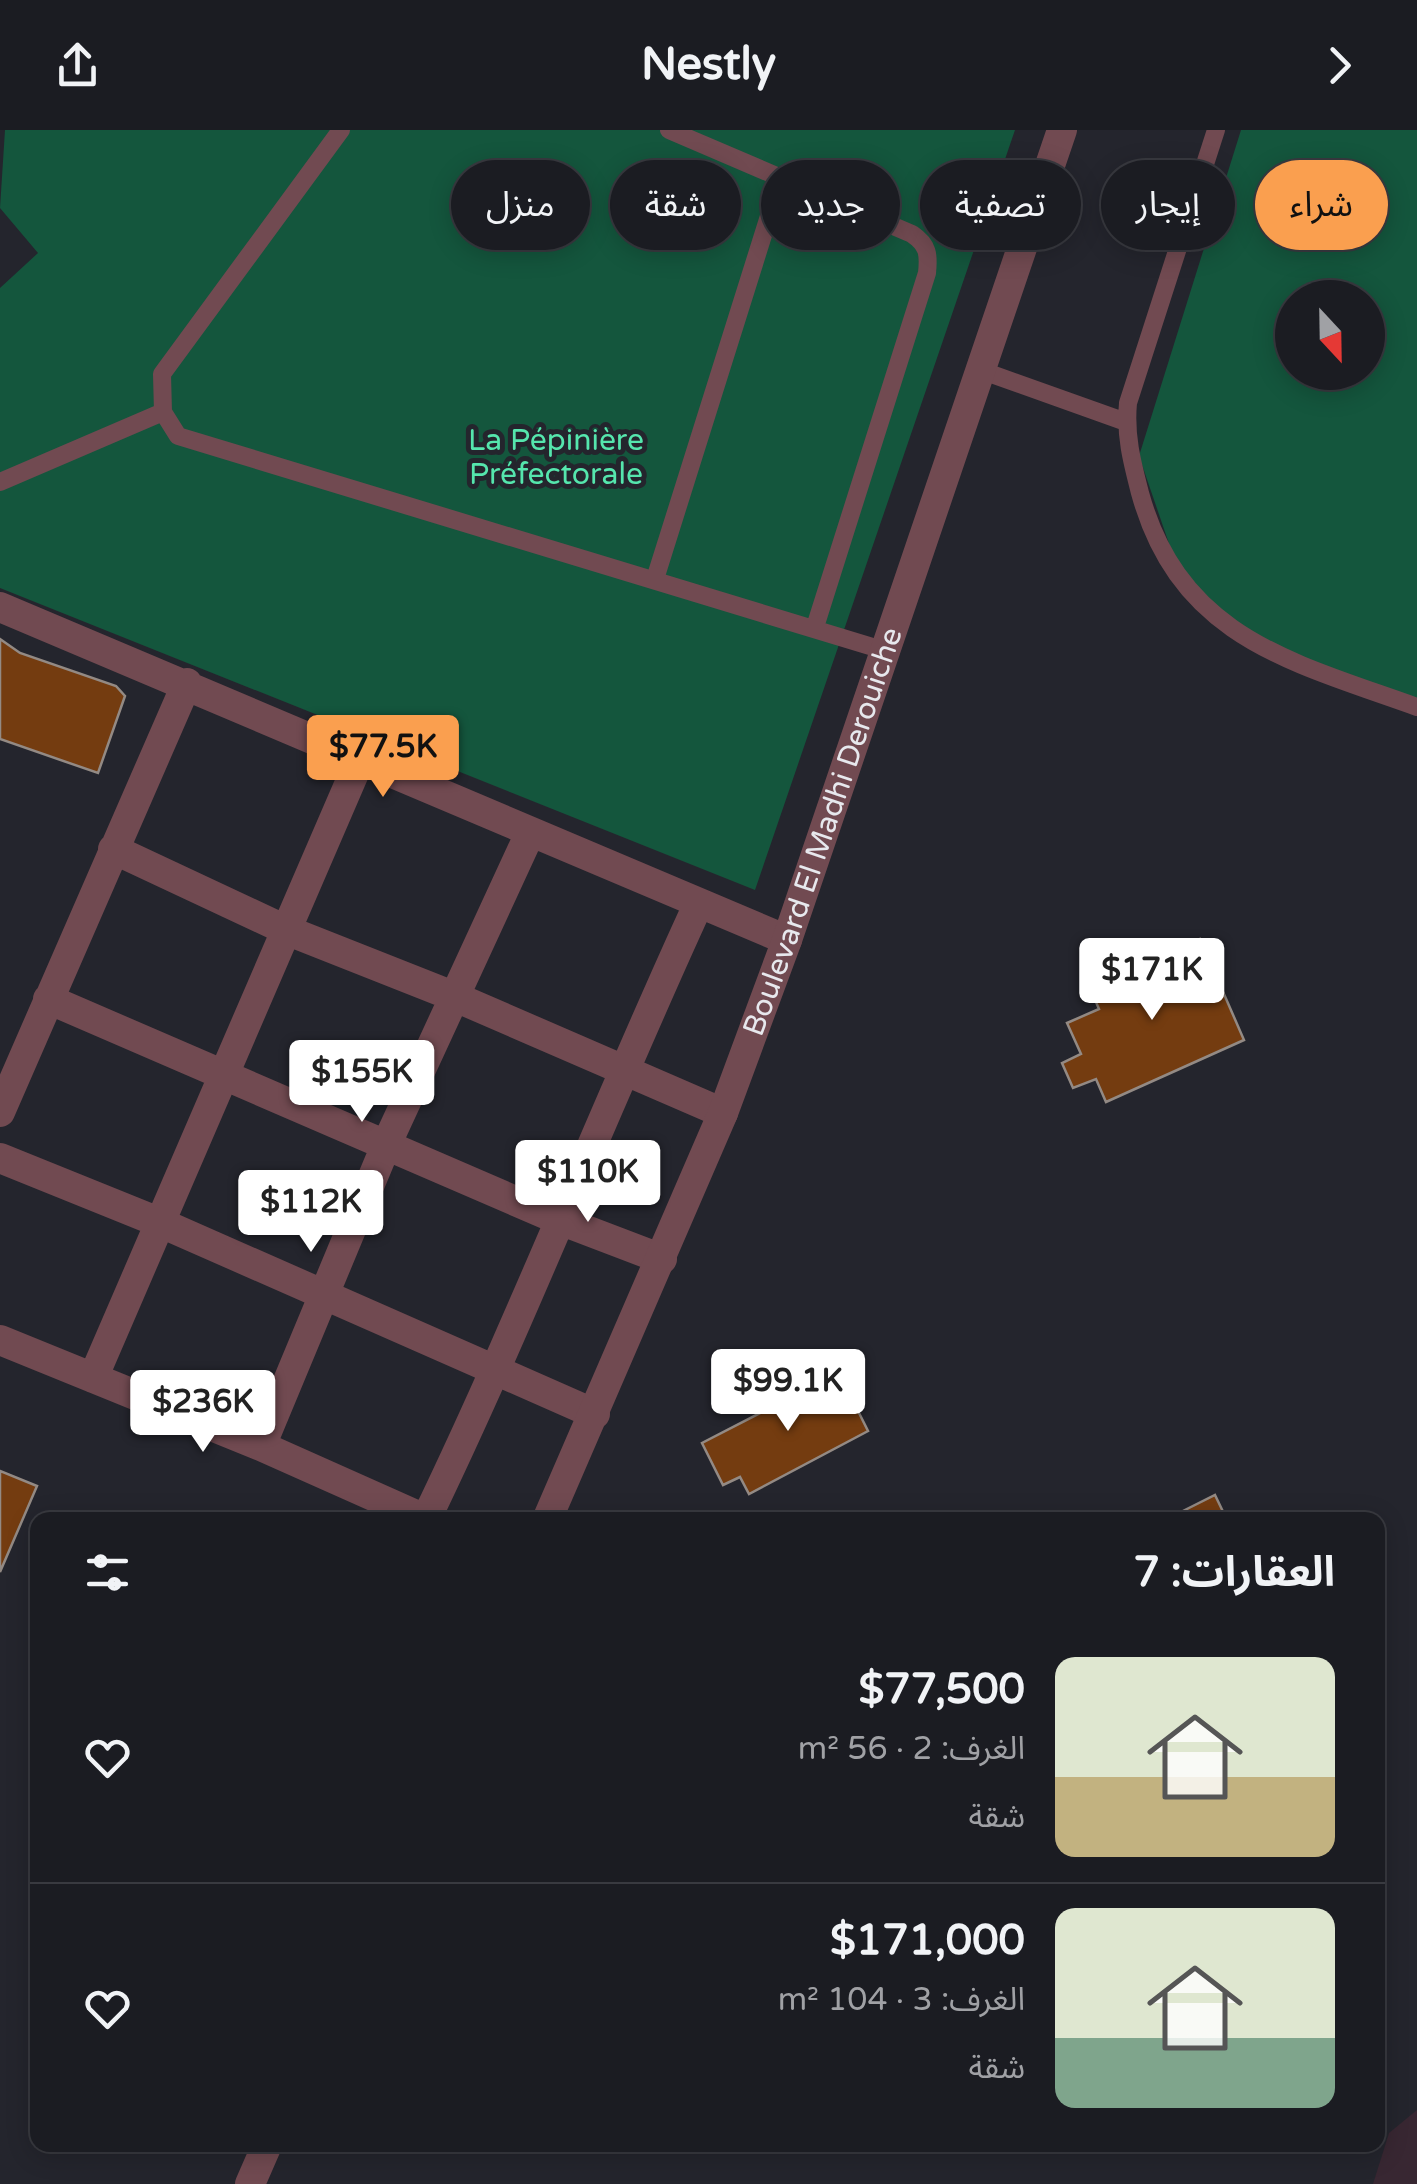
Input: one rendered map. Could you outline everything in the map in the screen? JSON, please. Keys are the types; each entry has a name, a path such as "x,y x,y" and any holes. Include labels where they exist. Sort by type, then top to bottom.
{"street":[{"name":"Boulevard El Madhi Derouiche","path":"551,1512 662,1259 787,940 1062,130"},
{"path":"0,607 787,940"},
{"path":"0,1112 187,683"},
{"path":"94,1378 221,1075 361,757"},
{"path":"262,1446 322,1292 387,1143 530,833"},
{"path":"113,849 286,930 454,996 722,1113"},
{"path":"431,1512 497,1372 621,1071 698,905"},
{"path":"48,999 558,1219 662,1259"},
{"path":"0,1158 322,1292 596,1414"},
{"path":"0,1340 262,1446 409,1512"},
{"path":"250,2184 265,2152"}],"lane":[{"path":"341,130 162,374 164,412 178,436 886,651"},
{"path":"669,130 761,169"},
{"path":"1216,130 1128,403 1126,422 1132,466 1156,538 1200,603 1236,634 1272,655 1417,707"},
{"path":"816,627 928,273 929,254 923,241 900,229"},
{"path":"654,579 761,241"},
{"path":"982,371 1126,422"},
{"path":"0,482 164,412"}],"shaded area":[{"path":"1417,2110 1417,2184 1373,2184 1389,2133"}],"green space":[{"name":"La Pépinière Préfectorale","path":"5,130 1015,130 1005,160 920,160 920,250 974,250 755,890 0,588 0,288 38,253 0,208"},
{"path":"1241,130 1417,130 1417,710 1259,648 1177,567 1139,456 1203,250 1235,250 1235,160 1232,160"}],"building":[{"path":"0,639 20,653 116,686 125,696 98,773 0,739"},
{"path":"1200,939 1244,1040 1106,1102 1096,1079 1073,1088 1062,1063 1081,1054 1067,1023 1099,1009 1090,988"},
{"path":"836,1367 868,1431 749,1494 740,1477 723,1485 702,1443 795,1395 791,1389"},
{"path":"0,1471 37,1486 0,1572"},
{"path":"1215,1495 1223,1512 1181,1512"}]}
